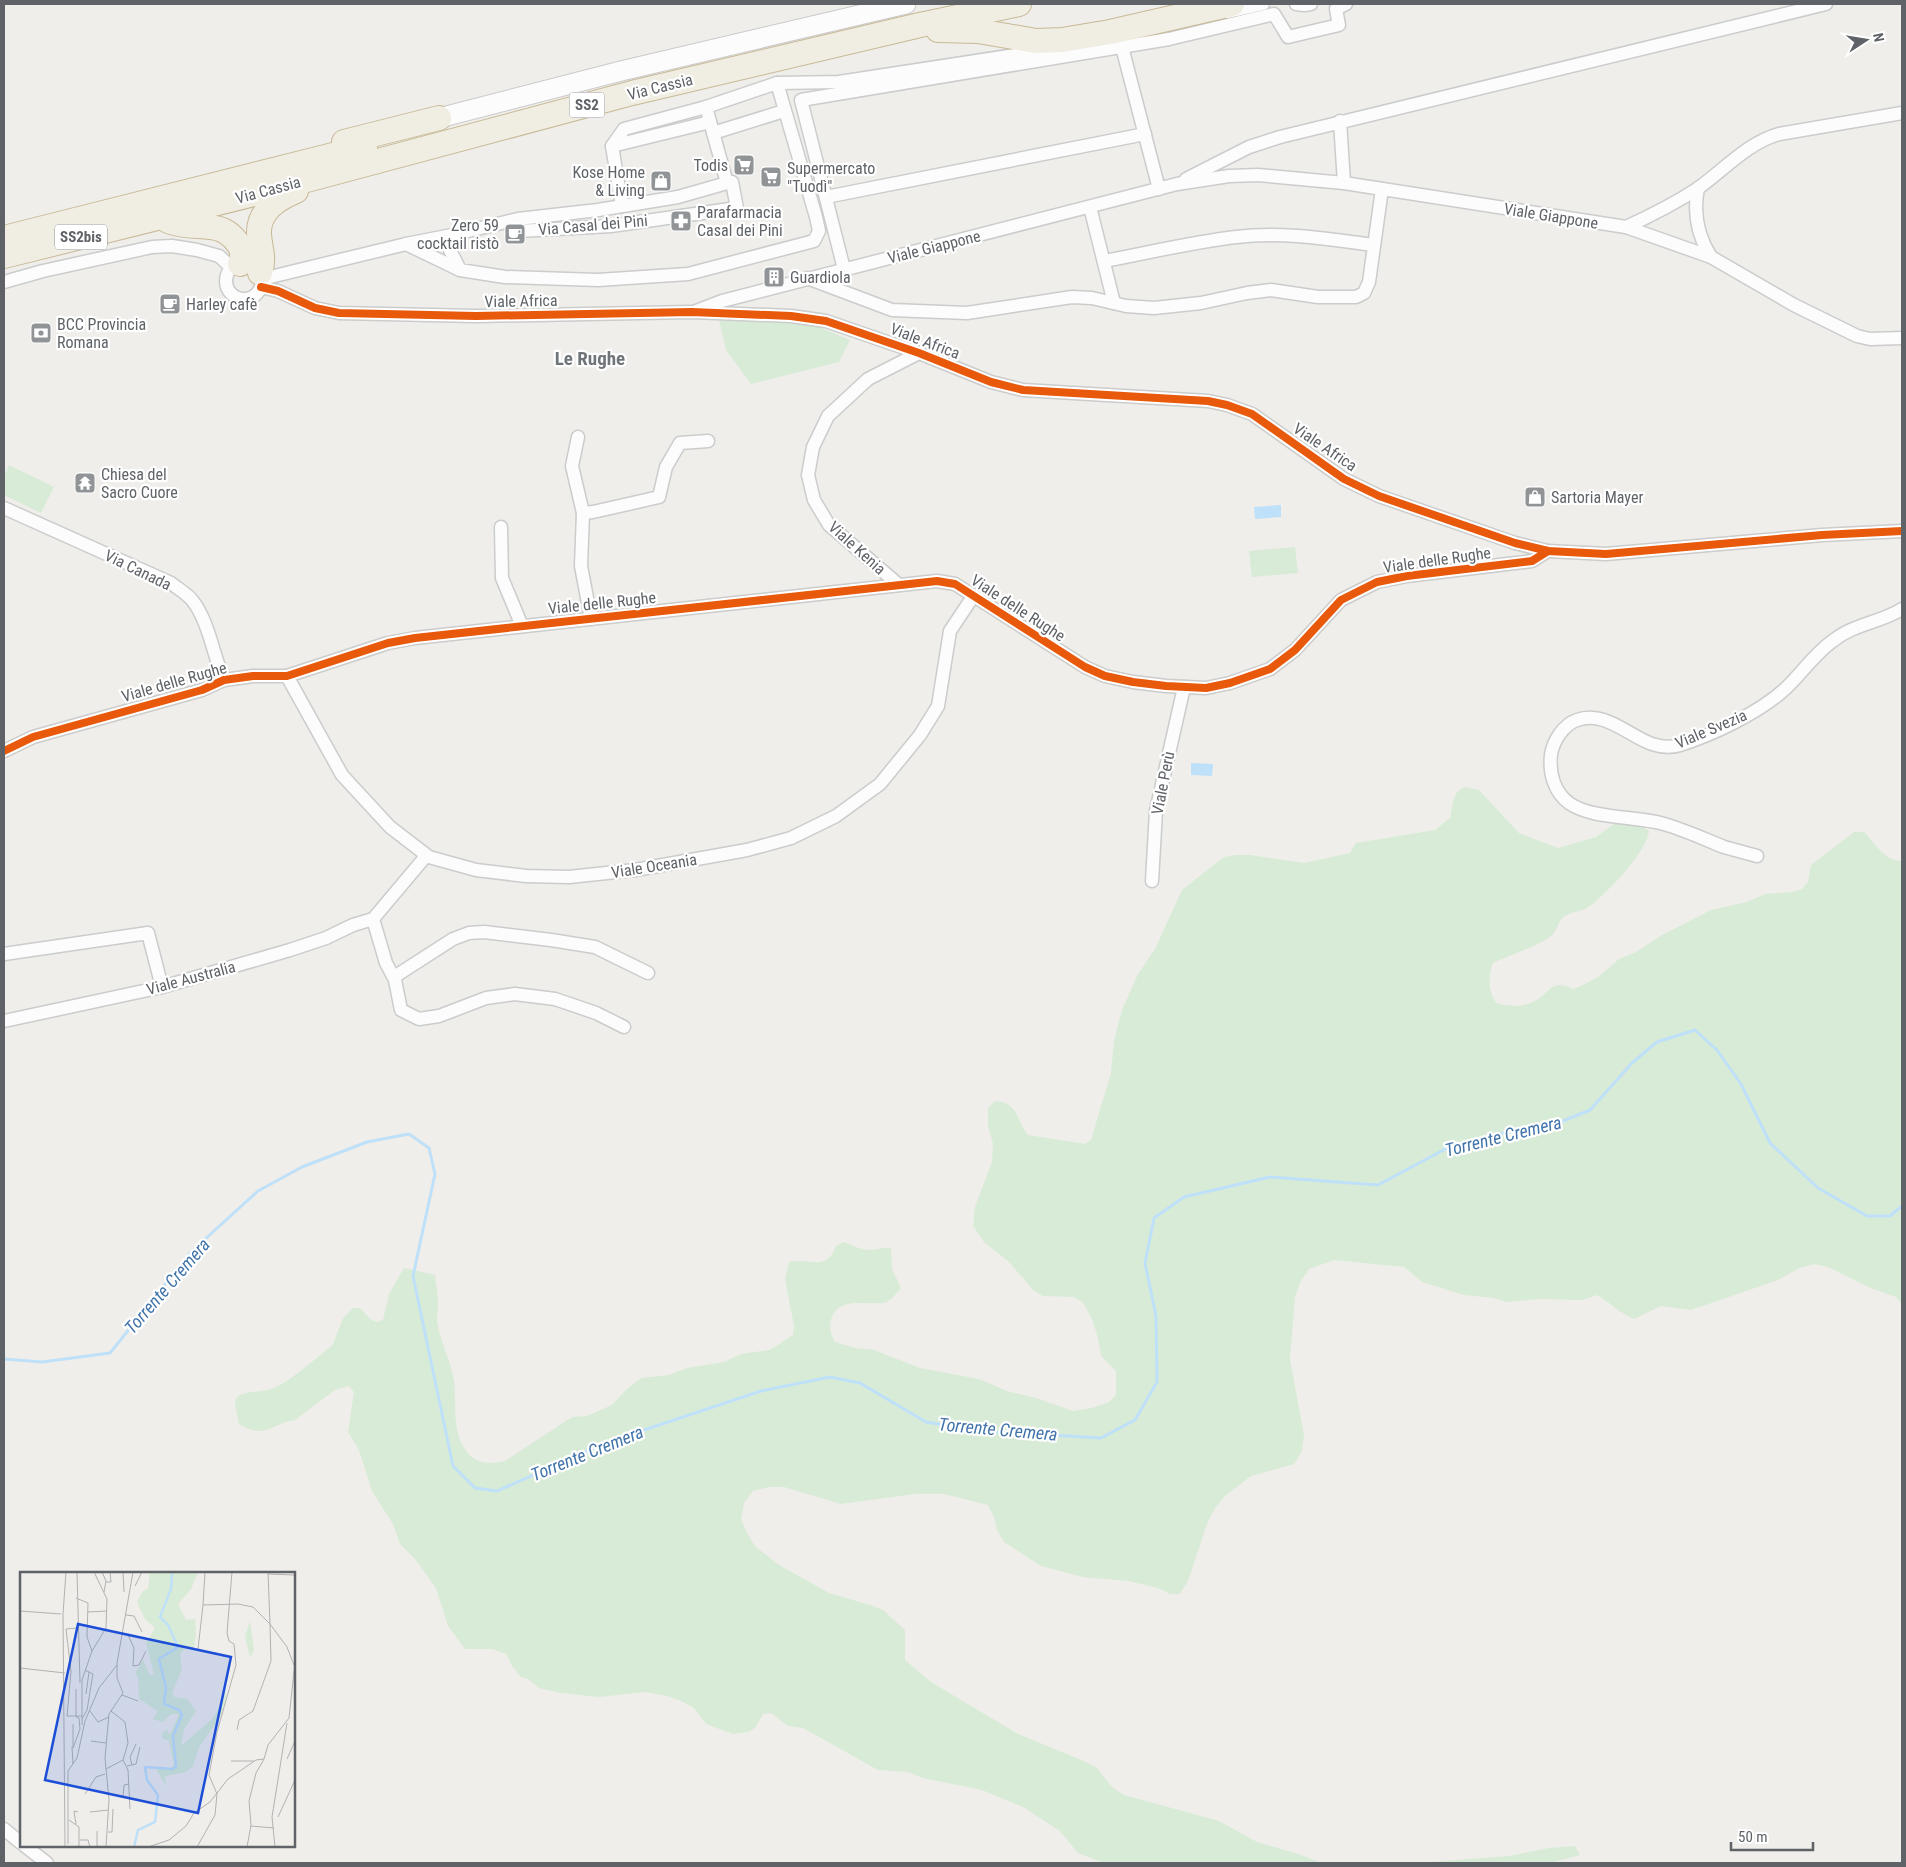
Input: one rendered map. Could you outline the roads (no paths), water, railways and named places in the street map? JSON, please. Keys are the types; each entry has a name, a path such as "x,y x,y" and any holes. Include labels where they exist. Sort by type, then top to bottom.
{"highway":[{"name":"Via Cassia","path":"111,212 627,80 959,4"},
{"name":"Via Cassia","path":"159,218 632,93 920,25 1019,4"},
{"path":"920,25 932,29 978,31 1036,41 1062,40 1110,32 1232,4"},
{"path":"259,174 284,157 439,118"},
{"path":"159,218 173,223 218,227 237,240 251,274 264,262 259,232 262,220 270,206 284,196 310,186 326,174"},
{"name":"SS2bis","path":"4,238 111,212"},
{"name":"SS2bis","path":"4,256 159,218"}],"street":[{"path":"439,118 621,71 906,4"},
{"path":"622,206 612,146 624,129 706,107 777,83 839,82 970,63 1083,44 1263,4"},
{"path":"1296,4 1312,4"},
{"path":"844,270 801,100 1169,39 1274,14 1288,37 1339,25 1336,9 1346,4"},
{"name":"Viale Giappone","path":"1177,184 1249,147 1340,122 1826,4"},
{"path":"1122,47 1159,189"},
{"name":"Viale Africa","path":"406,244 460,270 505,277 598,280 688,274 814,241 819,231 816,217 777,83"},
{"path":"251,274 452,235 518,219 678,197 727,184 706,107"},
{"path":"612,146 711,128 784,111"},
{"path":"1626,227 1672,205 1698,188 1750,147 1766,138 1779,134 1902,113"},
{"path":"1340,122 1344,183"},
{"path":"826,197 1145,134"},
{"name":"Viale Giappone","path":"692,312 722,300 1177,184 1229,176 1258,175 1344,183 1626,227 1711,257 1794,304 1857,336 1870,339 1902,338"},
{"name":"Via Casal dei Pini","path":"518,219 519,231 602,227 737,208 732,182 727,184"},
{"path":"1698,188 1695,218 1699,234 1711,257"},
{"path":"807,278 892,310 967,313 1072,298 1092,298 1144,308 1201,303 1271,290 1318,297 1359,296 1364,293 1368,286 1382,189"},
{"path":"1090,207 1114,303"},
{"path":"452,235 449,248 460,270"},
{"path":"1104,261 1236,237 1271,235 1307,236 1374,245"},
{"name":"Viale Africa","path":"4,282 43,271 152,247 172,246 219,256 278,292 315,308 339,314 476,316 692,312 791,316 826,321 919,352 991,382 1023,390 1208,401 1227,405 1252,414 1344,479 1379,496 1515,542 1548,551"},
{"name":"Viale Kenia","path":"899,585 830,526 814,500 808,475 813,447 828,416 868,380 919,352"},
{"name":"Viale delle Rughe","path":"578,437 572,466 583,513 581,566 591,619"},
{"path":"583,513 659,497 666,468 680,443 708,441"},
{"name":"Via Canada","path":"4,508 170,583 192,600 202,618 216,663 224,680"},
{"path":"501,527 502,578 522,626"},
{"name":"Viale delle Rughe","path":"4,751 33,737 202,690 224,680 253,676 286,676 388,643 415,638 937,581 955,584 1085,667 1106,676 1133,682 1206,688 1230,683 1270,669 1295,650 1341,600 1377,582 1407,576 1532,561 1548,551 1606,554 1822,536 1902,532"},
{"name":"Viale Oceania","path":"286,676 342,775 390,827 426,856 476,870 526,876 569,877 635,870 747,850 791,838 836,816 880,784 920,734 938,706 950,631 974,595"},
{"name":"Viale Svezia","path":"1757,856 1662,823 1593,813 1576,807 1561,796 1554,783 1551,759 1556,742 1565,728 1571,723 1580,719 1596,718 1606,720 1651,744 1665,747 1680,745 1732,723 1762,706 1785,689 1823,648 1837,637 1863,624 1902,609"},
{"name":"Viale Perù","path":"1152,881 1156,811 1184,687"},
{"name":"Viale Australia","path":"4,1021 162,987 290,950 373,919 426,856"},
{"path":"373,919 386,963 394,978 401,1010 419,1019 439,1016 486,998 515,994 555,999 596,1013 624,1027"},
{"path":"394,978 453,939 469,933 484,932 595,947 648,973"},
{"path":"4,954 148,933 162,987"},
{"path":"4,1829 20,1842"},
{"path":"26,1847 47,1863"}],"water":[{"path":"1281,505 1281,517 1255,519 1254,507"},
{"path":"1191,763 1213,764 1212,776 1191,775"}],"waterway":[{"name":"Torrente Cremera","path":"4,1359 42,1362 110,1353 192,1251 258,1191 302,1167 367,1142 409,1134 429,1148 435,1174 413,1276 453,1466 475,1488 497,1491 608,1442 761,1391 830,1377 860,1383 926,1422 980,1431 1101,1438 1135,1420 1157,1382 1156,1316 1145,1263 1154,1218 1184,1197 1270,1177 1378,1185 1449,1147 1504,1133 1558,1123 1590,1110 1632,1063 1657,1042 1695,1030 1717,1050 1741,1084 1770,1143 1818,1188 1867,1216 1890,1216 1902,1206"}],"place":[{"name":"Todis","path":"744,165"},
{"name":"Supermercato \"Tuodì\"","path":"771,177"},
{"name":"Kose Home & Living","path":"661,181"},
{"name":"Parafarmacia Casal dei Pini","path":"681,221"},
{"name":"Zero 59 cocktail ristò","path":"515,234"},
{"name":"Guardiola","path":"774,277"},
{"name":"Harley cafè","path":"170,304"},
{"name":"BCC Provincia Romana","path":"41,333"},
{"name":"Chiesa del Sacro Cuore","path":"85,483"},
{"name":"Sartoria Mayer","path":"1535,497"}],"district":[{"name":"Le Rughe","path":"590,358"}]}
